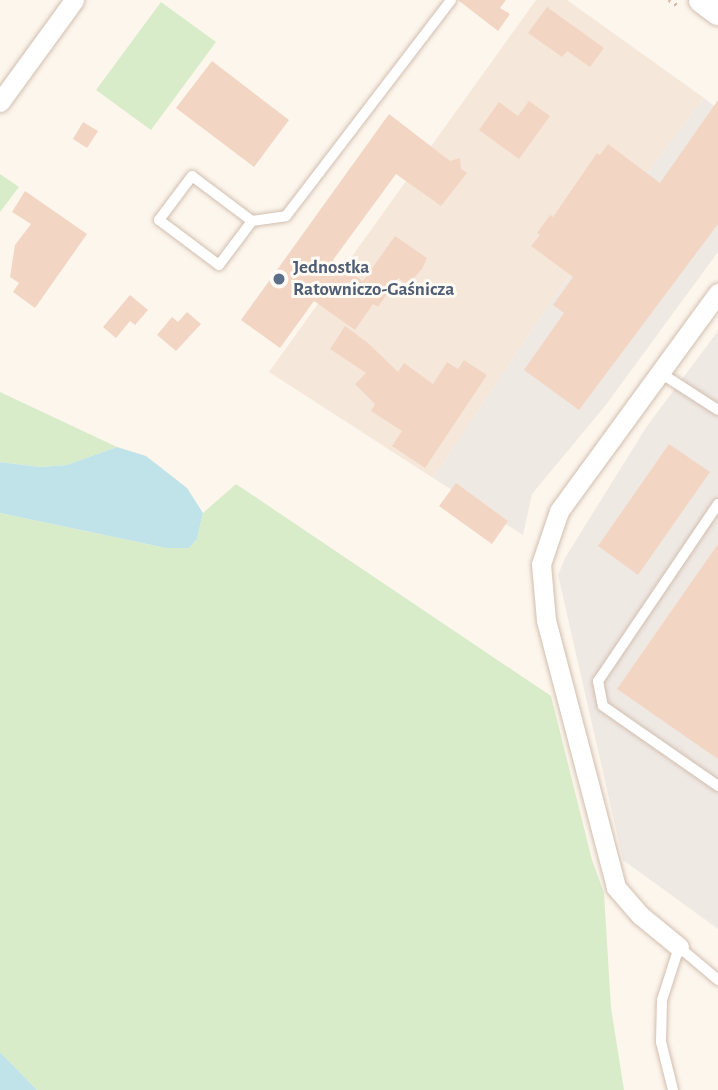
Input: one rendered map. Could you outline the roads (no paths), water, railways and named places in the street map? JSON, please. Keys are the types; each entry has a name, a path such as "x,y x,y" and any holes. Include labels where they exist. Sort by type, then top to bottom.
{"main road":[{"path":"702,0 718,12"}],"street":[{"path":"0,102 74,0"},
{"path":"679,947 640,915 616,887 546,620 541,564 558,512 718,293"}],"lane":[{"path":"252,221 192,176 159,220 219,265 252,221 286,216 451,0"},
{"path":"659,372 718,410"},
{"path":"718,504 598,681 603,706 718,786"},
{"path":"673,1090 660,1042 662,1000 679,947 718,980"}],"water":[{"path":"117,447 146,456 187,488 203,513 197,539 189,548 166,548 0,513 0,462 40,467 67,465"},
{"path":"0,1052 37,1090 0,1090"}],"place":[{"name":"Jednostka Ratowniczo-Gaśnicza","path":"279,279"}]}
